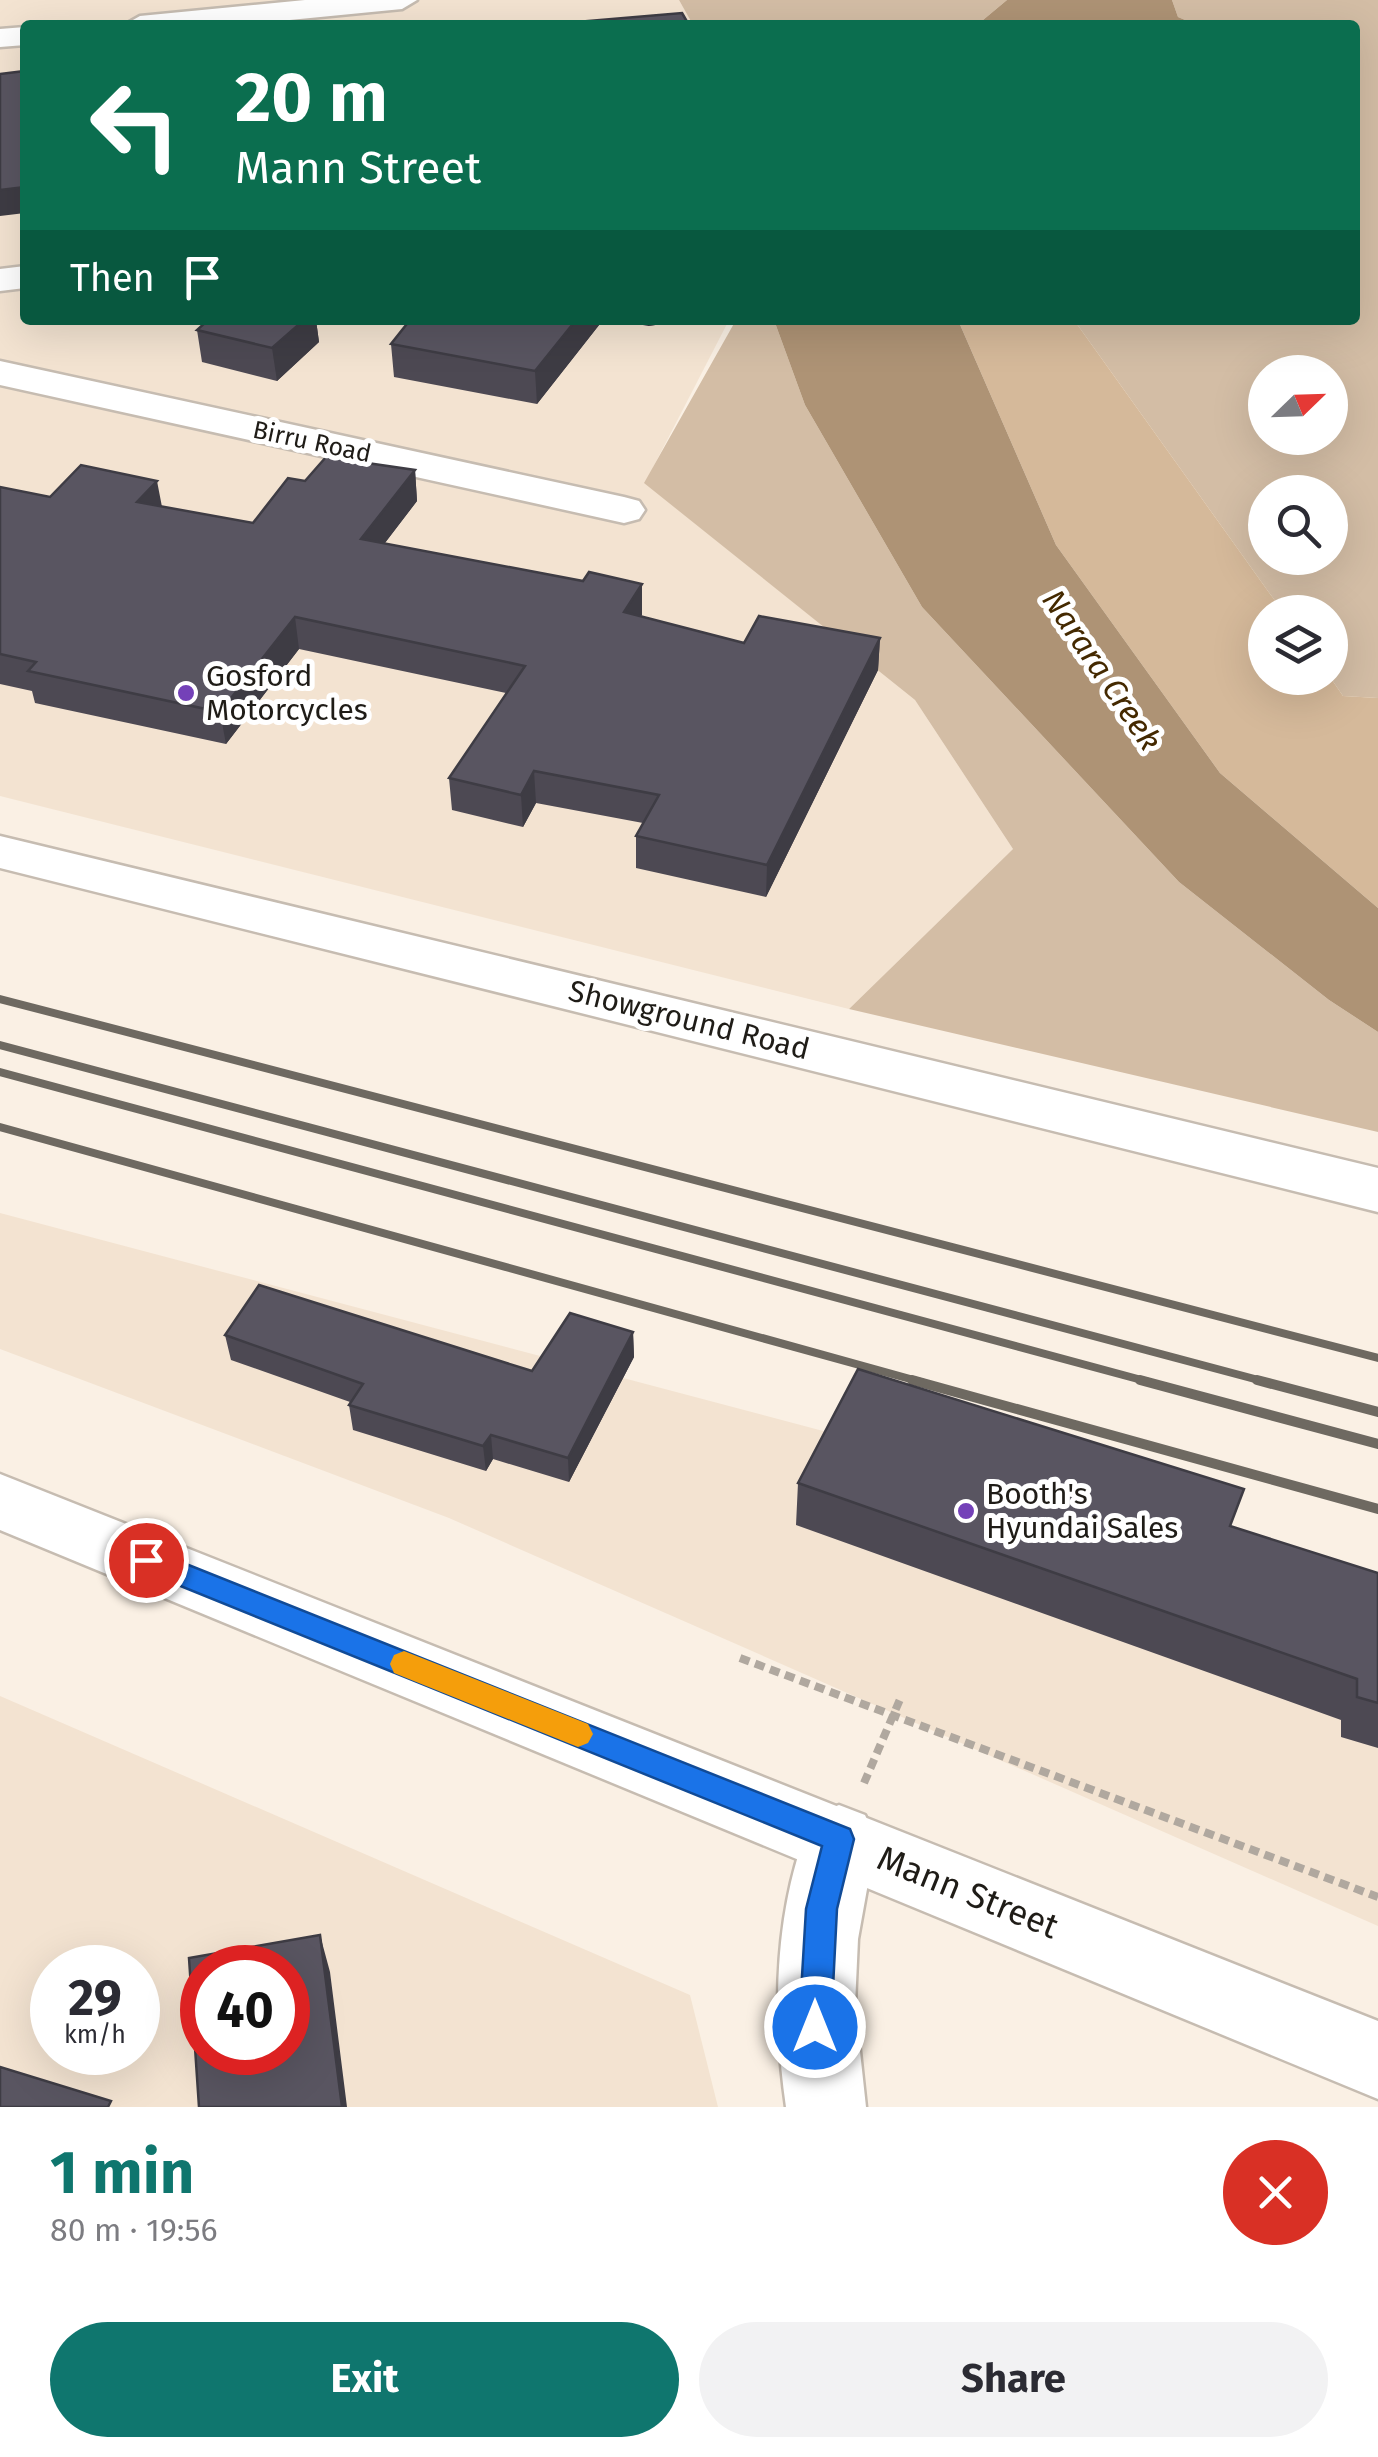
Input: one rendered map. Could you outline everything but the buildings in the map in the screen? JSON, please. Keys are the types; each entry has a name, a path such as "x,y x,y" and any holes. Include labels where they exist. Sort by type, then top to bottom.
{"street":[{"path":"192,20 402,0"},
{"name":"Birru Road","path":"0,373 624,510"},
{"name":"Showground Road","path":"0,852 1378,1190"},
{"name":"Mann Street","path":"0,1501 1378,2060"},
{"path":"826,2107 816,2058 814,1996 821,1909 839,1839"}],"path":[{"path":"740,1658 1378,1897"},
{"path":"839,1839 901,1696"}],"shaded area":[{"path":"0,0 679,0 690,20 20,20 20,325 726,325 645,483 915,700 1013,849 849,1009 0,796"},
{"path":"679,0 1007,0 983,20 690,20"},
{"path":"1172,0 1378,0 1378,698 1342,695 1348,695 1348,595 1271,595 1257,575 1348,575 1348,475 1248,475 1248,563 1078,325 1360,325 1360,20 1185,20 1178,17"},
{"path":"733,325 776,325 805,405 922,607 1179,882 1329,1000 1378,1032 1378,1132 849,1009 1013,849 915,700 644,483"},
{"path":"960,325 1078,325 1248,563 1248,575 1257,575 1271,595 1248,595 1248,695 1378,698 1378,908 1220,773 1056,545"},
{"path":"0,1213 1378,1578 1378,1926 449,1518 0,1349"},
{"path":"0,1696 690,1995 718,2107 0,2107"}],"water":[{"path":"1007,0 1172,0 1178,17 1185,20 983,20"},
{"name":"Narara Creek","path":"776,325 960,325 1056,545 1220,773 1378,908 1378,1032 1329,1000 1179,882 922,607 805,405"}],"railway":[{"path":"0,999 1378,1358"},
{"path":"0,1045 1266,1382"},
{"path":"0,1072 1149,1382"},
{"path":"0,1127 921,1382"},
{"path":"912,1380 1378,1509"},
{"path":"1140,1380 1378,1444"},
{"path":"1257,1380 1378,1412"}],"slow traffic":[{"path":"404,1664 578,1734"}],"place":[{"name":"Gosford Motorcycles","path":"186,693"},
{"name":"Booth's Hyundai Sales","path":"966,1511"}],"route":[{"path":"146,1560 839,1839 821,1909 815,2027"}]}
